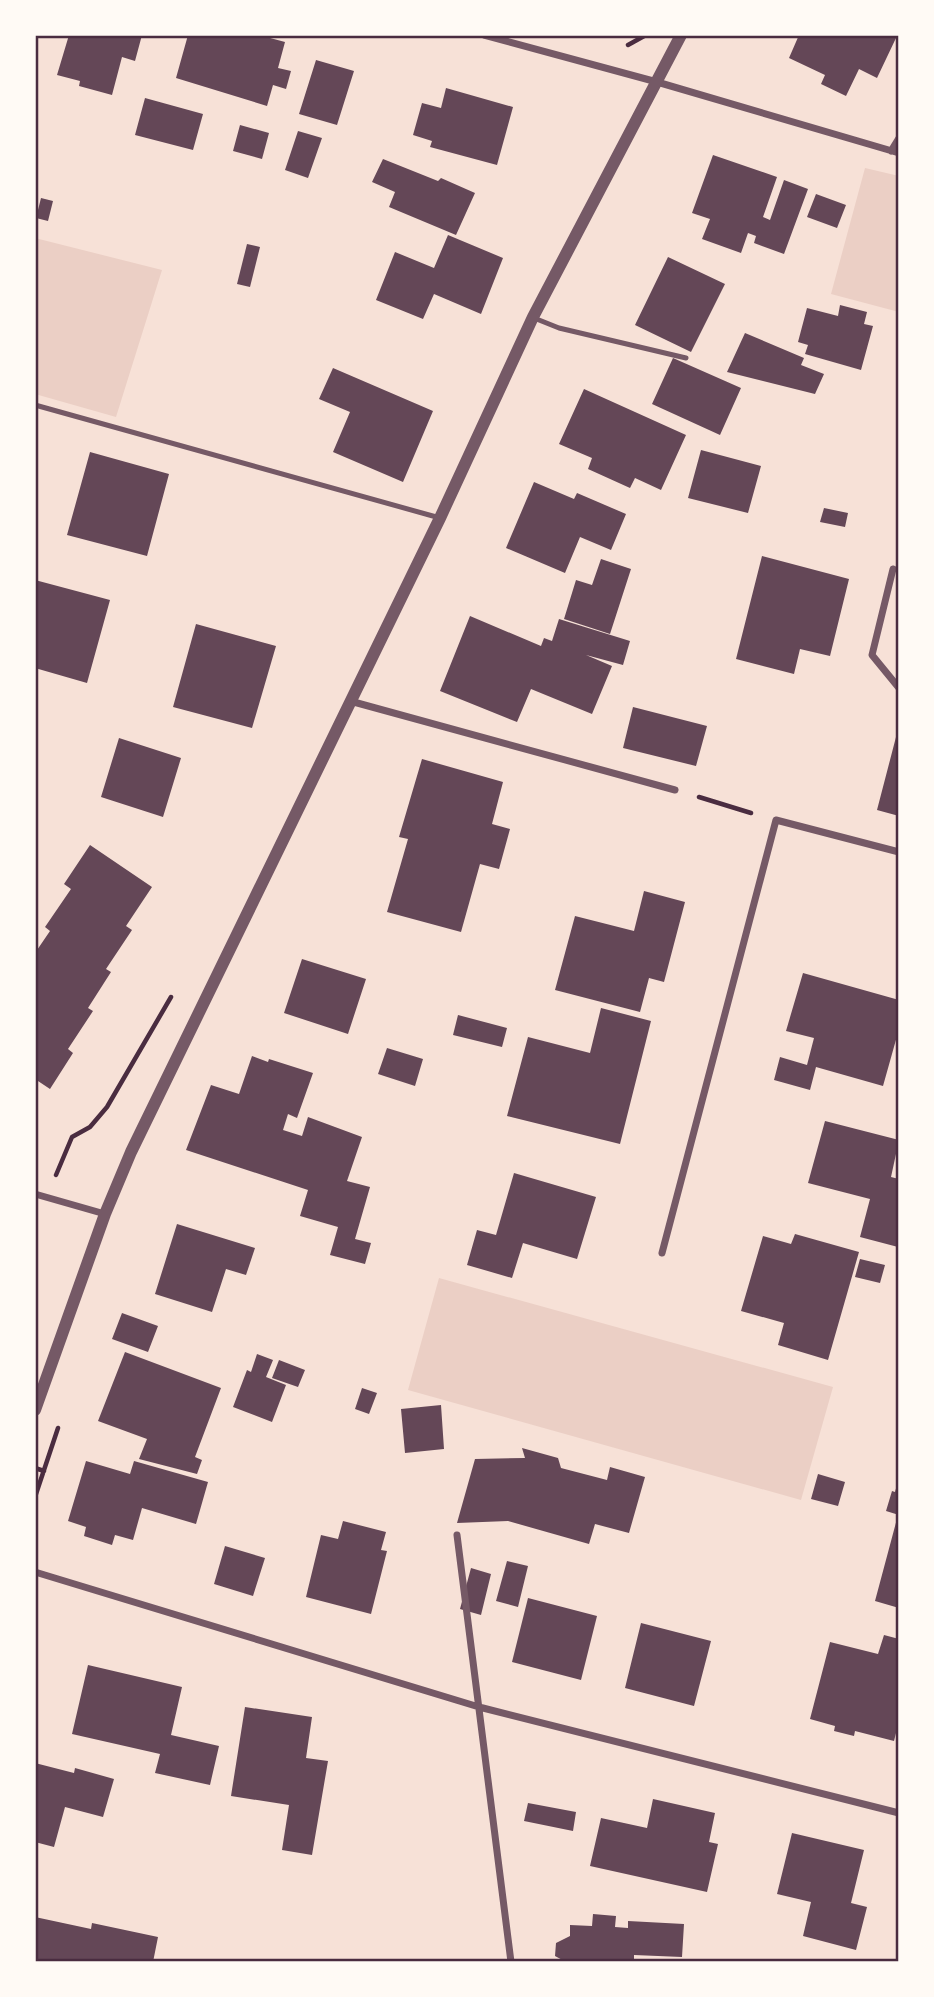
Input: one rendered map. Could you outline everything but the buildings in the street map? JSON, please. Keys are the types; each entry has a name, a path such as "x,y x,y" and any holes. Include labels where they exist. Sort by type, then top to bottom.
{"street":[{"path":"484,35 657,82 895,152 899,138"},
{"path":"35,1410 105,1214 137,1140 439,518 533,317 681,35"},
{"path":"893,569 872,655 899,688"},
{"path":"350,701 675,790"},
{"path":"662,1254 776,820 899,852"},
{"path":"35,1194 105,1214"},
{"path":"457,1535 512,1962"},
{"path":"35,1572 479,1707 899,1812"}],"lane":[{"path":"533,317 559,328 687,358"},
{"path":"35,405 439,518"}],"path":[{"path":"675,790 776,820"},
{"path":"35,1468 44,1471"}],"shaded area":[{"path":"865,168 899,176 899,312 831,294"},
{"path":"35,238 162,270 116,417 35,394"},
{"path":"439,1278 833,1387 801,1500 408,1390"}]}
